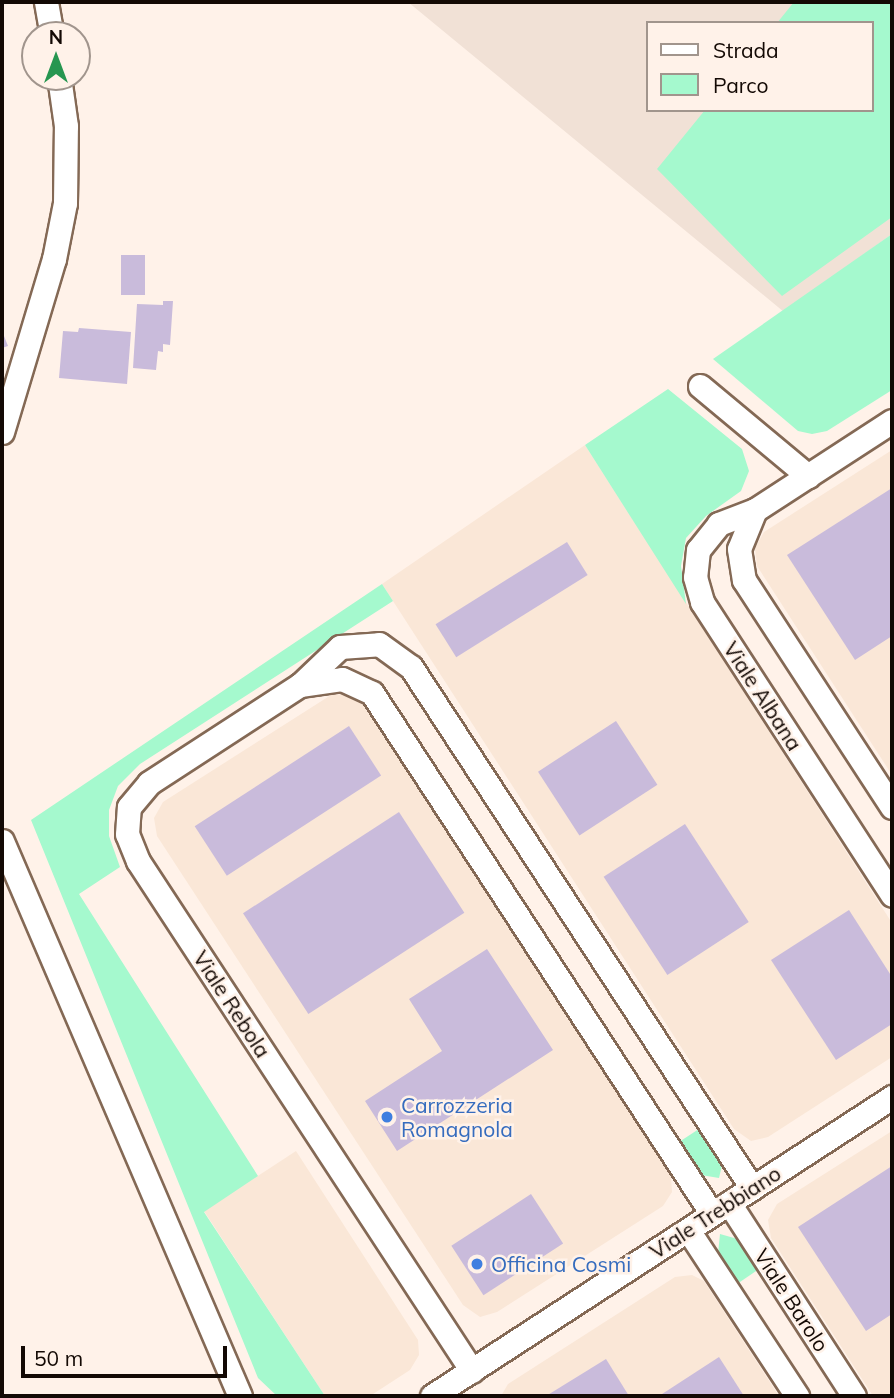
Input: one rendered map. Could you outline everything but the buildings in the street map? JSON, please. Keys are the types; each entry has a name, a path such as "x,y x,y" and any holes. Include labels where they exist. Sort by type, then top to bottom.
{"street":[{"path":"46,2 49,21"},
{"path":"2,432 54,259 65,203 66,126 61,91"},
{"path":"700,386 808,476"},
{"name":"Viale Albana","path":"892,421 755,510 719,524 698,550 695,578 702,602 892,895"},
{"path":"755,510 739,549 744,580 892,807"},
{"name":"Viale Rebola","path":"464,1383 138,861 127,834 129,807 149,783 300,684 340,648 379,644 411,667 752,1188"},
{"name":"Viale Rebola","path":"300,684 342,678 372,693 721,1209"},
{"path":"2,841 240,1396"},
{"name":"Viale Trebbiano","path":"432,1396 464,1383 688,1230 892,1097"},
{"name":"Viale Barolo","path":"721,1209 854,1396"},
{"path":"688,1230 797,1396"},
{"path":"230,1370 258,1396"}],"shaded area":[{"path":"408,2 892,2 892,234 784,312"},
{"path":"585,445 892,923 892,1057 768,1137 751,1141 734,1129 382,584"},
{"path":"892,450 892,775 757,566 755,548 764,532"},
{"path":"347,694 360,700 671,1176 672,1192 663,1206 497,1312 480,1317 463,1305 157,836 154,818 163,802 331,695"},
{"path":"892,1131 892,1396 873,1396 771,1238 768,1220 777,1204"},
{"path":"296,1151 418,1340 419,1355 410,1370 370,1396 325,1396 204,1211"},
{"path":"692,1275 704,1281 779,1396 501,1396 508,1384 675,1277"}],"green space":[{"path":"794,2 892,2 892,217 782,296 657,169 703,112 873,112 873,21 779,21"},
{"path":"892,234 892,390 827,431 812,434 798,431 713,359"},
{"path":"668,389 742,449 749,471 741,491 706,516 686,538 681,566 686,604 585,445"},
{"path":"382,584 393,601 140,764 118,786 109,810 109,836 120,867 79,894 258,1176 204,1212 325,1396 277,1396 258,1378 31,820"},
{"path":"702,1127 723,1161 719,1178 701,1175 679,1142"},
{"path":"720,1234 741,1240 759,1269 737,1284 718,1254"}],"place":[{"name":"Carrozzeria Romagnola","path":"387,1117"},
{"name":"Officina Cosmi","path":"477,1264"}]}
